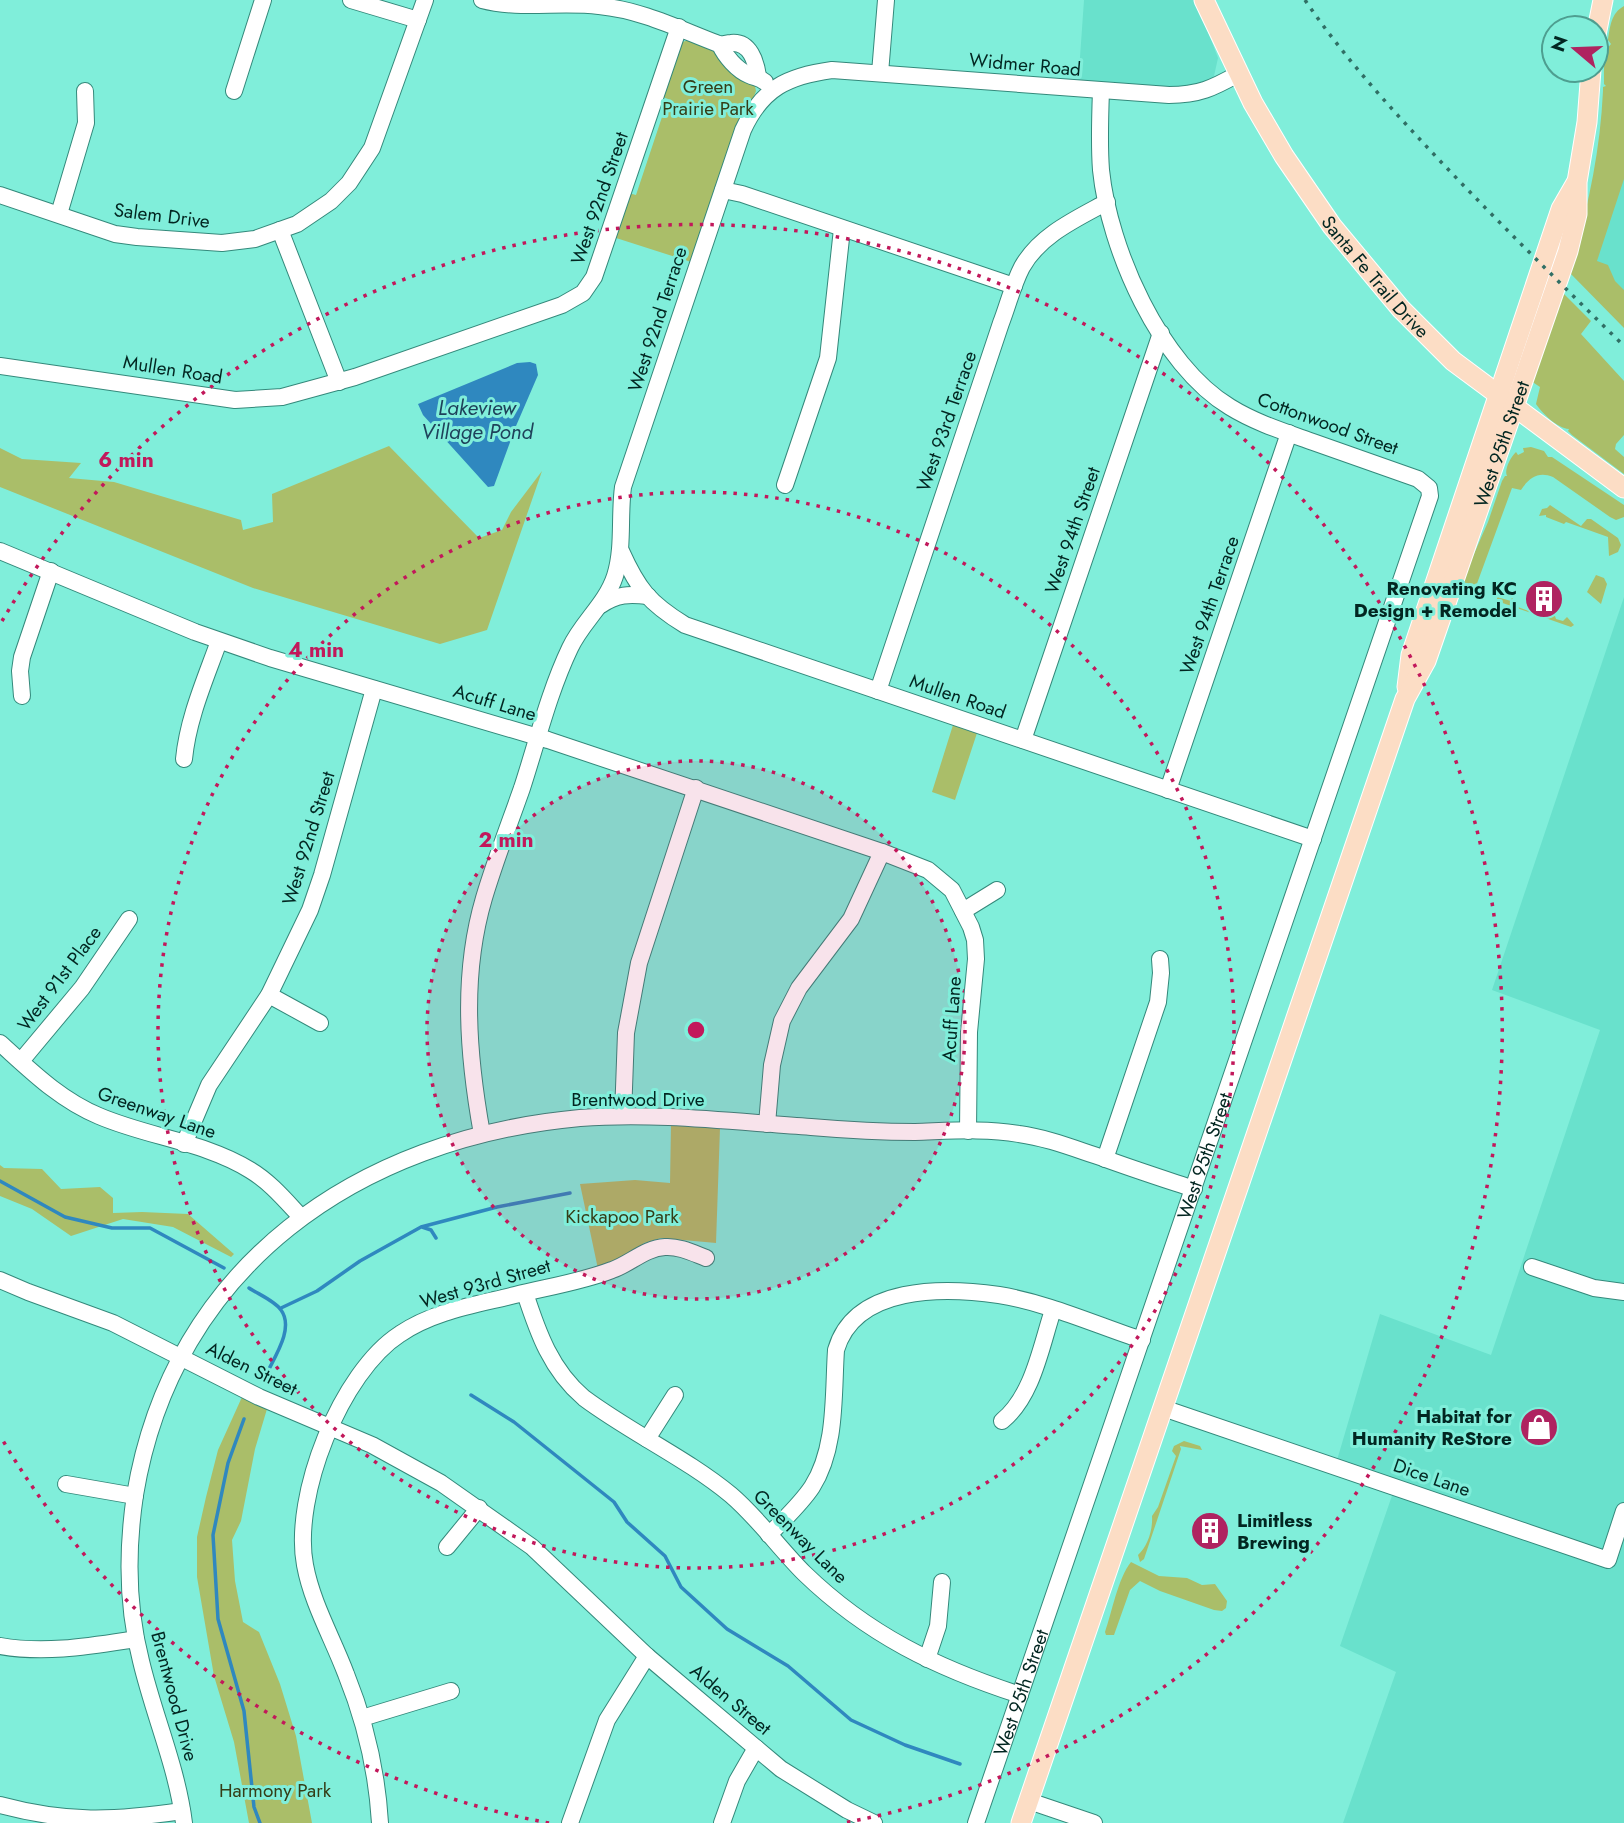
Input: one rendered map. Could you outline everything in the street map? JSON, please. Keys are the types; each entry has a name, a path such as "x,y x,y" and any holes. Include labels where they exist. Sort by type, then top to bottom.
{"main road":[{"name":"Santa Fe Trail Drive","path":"1204,0 1238,74 1283,156 1332,226 1411,319 1453,361 1624,488"},
{"name":"West 95th Street","path":"1021,1823 1405,699 1411,655 1506,401 1561,209 1577,182 1590,84"}],"street":[{"path":"234,92 263,0"},
{"path":"351,0 418,20"},
{"name":"Salem Drive","path":"0,195 115,234 137,237 222,243 255,239 308,218 331,201 357,172 372,148 425,0"},
{"path":"482,0 530,5 598,5 634,12 679,27 720,45 733,42 742,45 756,61 758,76 774,89"},
{"path":"880,73 887,0"},
{"name":"West 92nd Street","path":"339,382 553,309 583,293 594,277 679,27"},
{"name":"Widmer Road","path":"805,74 832,70 1101,91 1191,95 1210,90 1238,74"},
{"name":"West 92nd Terrace","path":"482,1134 469,1045 468,1008 472,962 484,898 570,648 599,606 614,578 621,551 620,509 623,487 750,114 774,89 805,74"},
{"path":"59,214 86,123 85,91"},
{"name":"Cottonwood Street","path":"1101,91 1101,171 1119,250 1150,315 1185,368 1228,406 1255,421 1418,479 1429,488"},
{"path":"723,190 742,194 1014,286"},
{"name":"West 93rd Terrace","path":"878,691 1022,268 1048,237 1107,202"},
{"path":"785,485 828,358 842,229"},
{"path":"281,230 339,382"},
{"name":"West 94th Street","path":"1023,740 1161,333"},
{"name":"Mullen Road","path":"0,366 235,400 282,397 339,382"},
{"name":"West 94th Terrace","path":"1168,790 1289,433"},
{"name":"West 95th Street","path":"976,1823 1427,508 1429,488"},
{"name":"Acuff Lane","path":"0,551 219,641 306,670 538,737 696,788 928,870 952,890 975,940 976,960 969,1032 968,1131"},
{"name":"Mullen Road","path":"621,551 635,583 667,614 685,625 1313,839"},
{"path":"22,696 22,657 51,571"},
{"path":"599,606 613,596 648,596"},
{"path":"184,759 194,709 219,641"},
{"name":"West 92nd Street","path":"184,1144 209,1085 269,995 295,946 322,875 374,689"},
{"path":"623,1116 626,1033 639,963 696,788"},
{"path":"767,1124 772,1065 782,1021 799,988 851,919 882,852"},
{"path":"963,911 997,890"},
{"name":"West 91st Place","path":"20,1061 82,988 129,919"},
{"path":"1105,1159 1158,1002 1160,959"},
{"path":"269,995 320,1023"},
{"name":"Greenway Lane","path":"0,1043 55,1091 99,1116 221,1156 249,1170 270,1185 301,1217"},
{"name":"Brentwood Drive","path":"183,1817 177,1782 136,1639 130,1570 135,1496 151,1428 182,1356 222,1294 246,1266 279,1235 335,1194 383,1168 482,1134 543,1122 623,1116 893,1132 968,1131 1019,1134 1050,1140 1194,1189"},
{"name":"West 93rd Street","path":"380,1823 375,1776 362,1718 346,1671 314,1600 304,1563 303,1517 308,1488 352,1384 369,1361 400,1334 425,1319 611,1271 654,1248 678,1248 706,1258"},
{"path":"1532,1267 1594,1288 1624,1292"},
{"name":"Alden Street","path":"0,1280 113,1323 259,1397 406,1462 479,1508 552,1564 647,1656 755,1748 805,1786 874,1823"},
{"path":"769,1535 801,1503 814,1485 823,1464 830,1436 836,1350 840,1337 860,1312 882,1301 938,1292 1000,1295 1142,1340"},
{"name":"Greenway Lane","path":"525,1293 540,1338 559,1372 584,1398 699,1471 733,1497 825,1593 860,1621 927,1660 1020,1695"},
{"path":"1002,1421 1012,1413 1028,1385 1053,1310"},
{"path":"647,1439 675,1395"},
{"name":"Dice Lane","path":"1163,1408 1608,1560 1624,1511"},
{"path":"66,1484 135,1496"},
{"path":"447,1547 479,1508"},
{"path":"927,1660 938,1626 942,1582"},
{"path":"0,1646 65,1649 136,1639"},
{"path":"570,1823 607,1720 647,1656"},
{"path":"362,1718 452,1692"},
{"path":"722,1823 737,1781 755,1748"},
{"path":"1029,1801 1094,1823"},
{"path":"0,1805 42,1817 75,1822 183,1817"}],"shaded area":[{"path":"1084,0 1196,0 1218,58 1214,76 1208,82 1192,89 1078,86"},
{"path":"1624,13 1624,301 1583,264"},
{"path":"1624,597 1624,1823 1343,1823 1396,1672 1340,1646 1395,1487 1335,1467 1380,1314 1491,1355 1600,1030 1492,990"}],"green space":[{"path":"1624,6 1624,179 1597,261 1608,265 1615,281 1624,290 1624,328 1569,272 1596,160 1603,87 1606,86 1604,84 1610,84 1610,30 1614,16"},
{"name":"Green Prairie Park","path":"691,40 713,50 755,86 756,91 691,262 613,237 628,193 636,195 668,99 660,96 681,42"},
{"path":"1562,292 1591,321 1581,334 1624,381 1624,435 1615,449 1624,457 1624,474 1572,435 1569,429 1551,420 1536,404 1540,387 1531,381 1537,371"},
{"path":"389,446 479,538 502,530 511,512 542,471 487,630 440,644 253,588 0,487 0,448 22,459 81,463 69,478 114,482 241,520 243,530 273,522 272,494"},
{"path":"1531,447 1544,451 1548,457 1552,457 1624,505 1624,517 1616,520 1610,517 1553,477 1534,477 1521,490 1512,488 1475,589 1483,592 1483,595 1467,591 1462,581 1488,522 1502,481 1507,476 1508,464 1516,452 1518,455 1524,452 1523,448"},
{"path":"1550,505 1581,526 1587,519 1591,519 1618,538 1621,545 1618,552 1609,556 1608,537 1566,522 1564,524 1546,515 1539,516 1542,509"},
{"path":"1596,575 1604,578 1607,584 1601,604 1587,592"},
{"path":"1497,597 1511,601 1512,597 1515,606 1534,613 1537,610 1563,621 1567,617 1574,625 1571,627 1497,601"},
{"path":"953,725 977,733 955,800 932,792"},
{"name":"Kickapoo Park","path":"671,1125 720,1128 716,1243 661,1238 644,1243 629,1256 598,1269 580,1184 635,1180 670,1183"},
{"path":"0,1165 4,1168 42,1169 61,1189 100,1187 113,1198 113,1213 188,1214 234,1254 231,1257 173,1227 123,1219 71,1236 32,1209 0,1196"},
{"name":"Harmony Park","path":"242,1397 267,1409 255,1449 241,1521 232,1540 235,1581 243,1622 259,1632 280,1684 296,1736 312,1823 249,1823 234,1742 214,1676 197,1577 197,1537 206,1497 218,1450"},
{"path":"1184,1441 1200,1446 1202,1450 1180,1446 1144,1559 1140,1562 1138,1555 1149,1537 1152,1516 1158,1507 1176,1456 1172,1451 1174,1446"},
{"path":"1131,1562 1159,1576 1187,1578 1202,1585 1215,1584 1227,1601 1226,1608 1222,1611 1214,1610 1140,1581 1130,1590 1114,1635 1106,1635 1119,1586"}],"water":[{"name":"Lakeview Village Pond","path":"517,363 536,364 538,375 494,486 488,487 423,415 418,404"}],"waterway":[{"path":"0,1181 65,1217 112,1228 150,1228 224,1268"},
{"path":"281,1308 317,1291 360,1261 421,1227 497,1207 570,1193"},
{"path":"422,1227 431,1230 436,1238"},
{"path":"249,1288 275,1304 285,1318 286,1326 281,1344 265,1377"},
{"path":"471,1395 514,1422 614,1502 627,1522 665,1556 681,1587 727,1629 788,1666 851,1720 905,1745 960,1764"},
{"path":"244,1419 228,1463 213,1535 218,1619 244,1711 254,1807 260,1823"}],"railway":[{"path":"1305,0 1353,64 1406,125 1624,346"}],"place":[{"name":"Renovating KC Design + Remodel","path":"1544,599"},
{"name":"Habitat for Humanity ReStore","path":"1539,1427"},
{"name":"Limitless Brewing","path":"1210,1531"}]}
